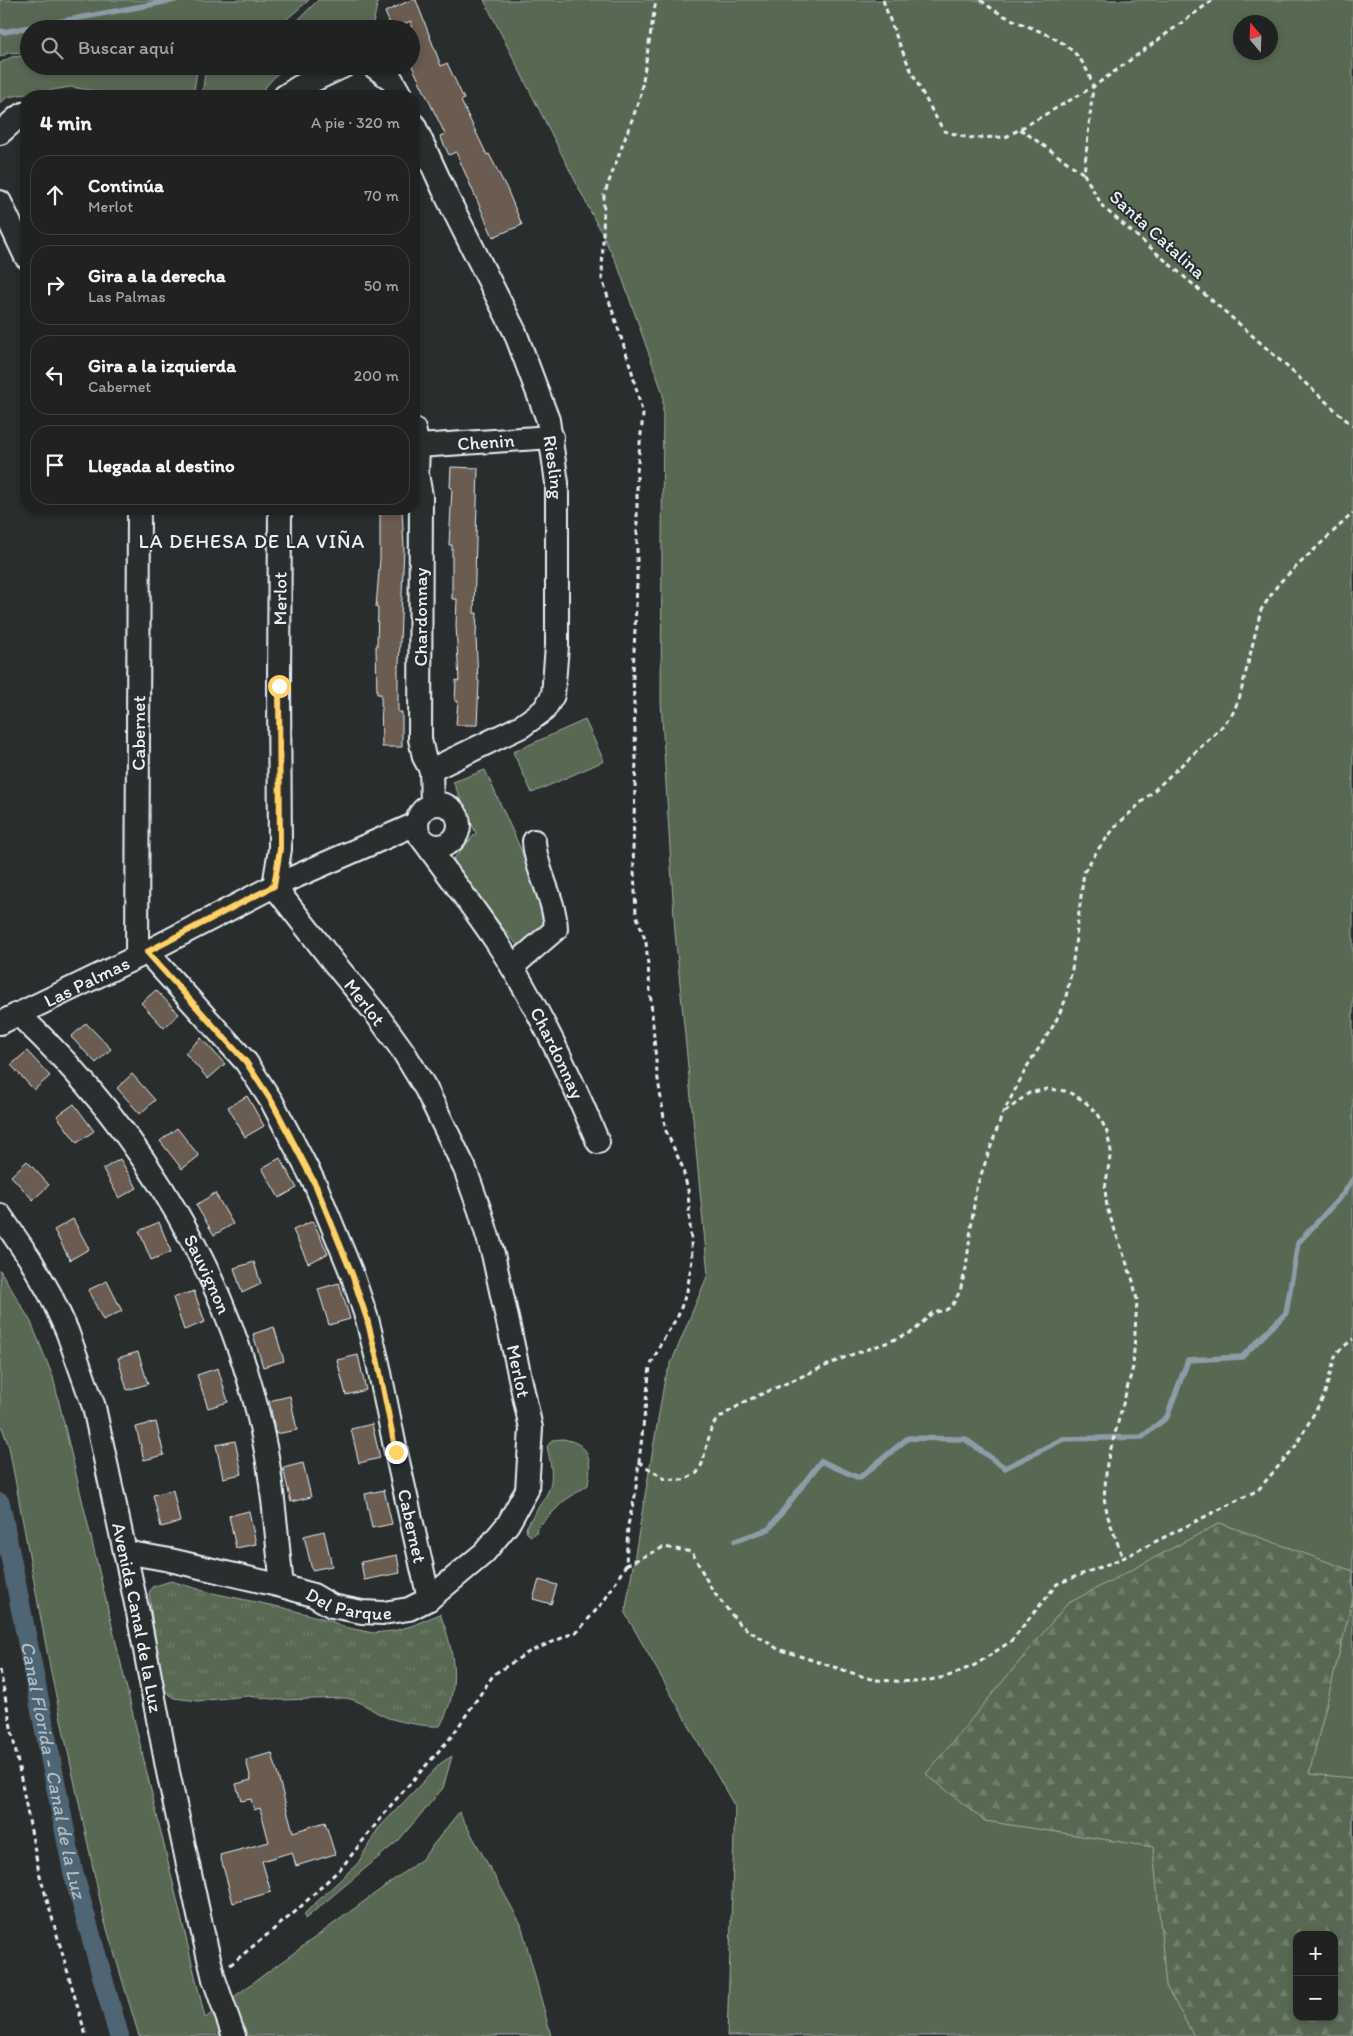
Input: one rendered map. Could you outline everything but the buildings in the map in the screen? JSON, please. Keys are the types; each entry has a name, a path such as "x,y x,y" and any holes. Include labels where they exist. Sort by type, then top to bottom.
{"street":[{"path":"294,90 325,75"},
{"path":"386,75 392,80 398,90"},
{"path":"0,132 20,116"},
{"name":"Riesling","path":"420,138 446,197 515,332 540,393 552,437 557,483 557,646 553,695 544,710 522,726 431,770"},
{"path":"0,202 20,244"},
{"name":"Chenin","path":"420,446 552,437"},
{"name":"Chardonnay","path":"420,490 420,739 424,757 431,770 432,804"},
{"name":"Cabernet","path":"139,515 142,955 246,1062 295,1143 320,1194 352,1274 371,1337 429,1600"},
{"name":"Merlot","path":"280,515 280,849 274,886 377,1015 403,1051 426,1089 465,1170 493,1254 531,1428 527,1490"},
{"name":"Las Palmas","path":"439,803 452,808 459,819 458,833 455,838 443,845 437,846 420,832 421,811 432,804 439,803"},
{"name":"Chardonnay","path":"420,832 512,967 560,1053 598,1142"},
{"name":"Las Palmas","path":"6,1016 142,955 274,886 420,832"},
{"path":"512,967 556,929 556,912 535,854 534,842"},
{"name":"Sauvignon","path":"6,1016 68,1066 123,1130 160,1185 206,1269 225,1313 255,1404 266,1451 282,1586"},
{"name":"Avenida Canal de la Luz","path":"0,1215 30,1259 50,1294 82,1369 94,1407 104,1446 168,1772 214,1978 234,2036"},
{"name":"Del Parque","path":"125,1552 170,1560 282,1586 313,1595 332,1606 362,1612 383,1613 409,1609 429,1600 484,1553 508,1524 527,1490"}],"path":[{"path":"214,1978 294,1912 342,1867 392,1804 452,1736 494,1674 529,1652 578,1631 604,1601 626,1565 628,1525 635,1496 650,1367 660,1343 681,1308 687,1291 692,1260 688,1190 682,1166 666,1131 657,1073 646,942 636,914 633,848 636,759 634,674 637,583 637,472 643,416 631,368 602,279 604,195 640,98 656,0"},
{"path":"883,0 898,44 928,105 944,131 969,138 1006,137 1093,87 1213,0"},
{"path":"981,0 1004,15 1030,25 1063,42 1078,54 1090,76 1093,87 1084,174 1020,129"},
{"name":"Santa Catalina","path":"1084,174 1103,207 1245,329 1353,426"},
{"path":"639,1462 665,1479 684,1480 697,1473 702,1464 712,1425 722,1416 746,1401 848,1356 914,1331 932,1313 946,1310 952,1306 960,1291 966,1268 976,1190 1002,1114 1028,1065 1055,1023 1065,1001 1072,969 1084,872 1099,848 1117,825 1219,730 1233,713 1240,696 1261,610 1279,583 1353,513"},
{"path":"1002,1114 1028,1093 1048,1089 1067,1091 1084,1101 1098,1114 1107,1132 1112,1151 1105,1188 1108,1208 1134,1281 1137,1300 1133,1367 1107,1463 1104,1498 1108,1517 1123,1558"},
{"path":"626,1565 664,1547 692,1552 712,1590 740,1625 778,1649 874,1680 918,1682 946,1677 975,1665 1011,1641 1057,1584 1123,1558 1258,1490 1295,1447 1324,1396 1336,1354 1353,1339"},
{"path":"0,1670 39,1872 86,2036"}],"green space":[{"path":"0,0 309,0 284,20 20,20 20,52 8,53 0,57"},
{"path":"318,0 378,0 374,20 298,20"},
{"path":"484,0 1353,0 1353,2036 727,2036 735,1807 625,1613 665,1378 708,1274 675,932 661,701 663,394 618,266"},
{"path":"20,56 20,75 196,75 194,90 90,90 71,87 52,90 20,90 20,95 7,97 0,104 0,63 12,57"},
{"path":"205,75 276,75 263,90 203,90"},
{"path":"585,720 604,761 532,793 513,752"},
{"path":"485,770 545,903 546,922 518,946 450,863 476,833 453,782"},
{"path":"0,1270 31,1322 53,1377 205,2018 422,1859 459,1812 521,1924 551,2036 139,2036 104,1919 51,1673 9,1447 0,1422"},
{"path":"563,1439 579,1445 588,1454 590,1468 588,1485 564,1501 537,1528 536,1533 531,1536 527,1533 526,1528 551,1484 547,1447 552,1440"},
{"path":"1220,1523 1353,1571 1353,1598 1309,1774 1353,1778 1353,2036 1194,2036 1166,1986 1153,1847 985,1821 926,1774 1067,1604"},
{"path":"171,1581 208,1592 284,1608 329,1620 344,1627 373,1633 393,1631 411,1626 440,1614 449,1642 454,1670 451,1699 440,1726 420,1725 392,1719 355,1701 344,1698 280,1700 248,1696 198,1701 174,1698 163,1689 160,1681 149,1593 152,1587"},
{"path":"452,1756 443,1788 399,1840 305,1919 305,1913 358,1863 378,1829 441,1763"}],"waterway":[{"path":"68,20 175,0"},
{"path":"0,31 20,29"},
{"path":"735,1541 769,1529 821,1461 859,1478 908,1438 965,1439 1005,1468 1063,1439 1142,1437 1167,1417 1188,1360 1242,1357 1286,1313 1298,1243 1344,1193 1353,1179"},
{"name":"Canal Florida - Canal de la Luz","path":"0,1503 73,1872 119,2036"}],"district":[{"name":"LA DEHESA DE LA VIÑA","path":"252,541"}],"route":[{"path":"279,686 280,849 274,886 147,952 246,1062 272,1102 295,1143 335,1230 367,1319 388,1407 396,1452"}]}
